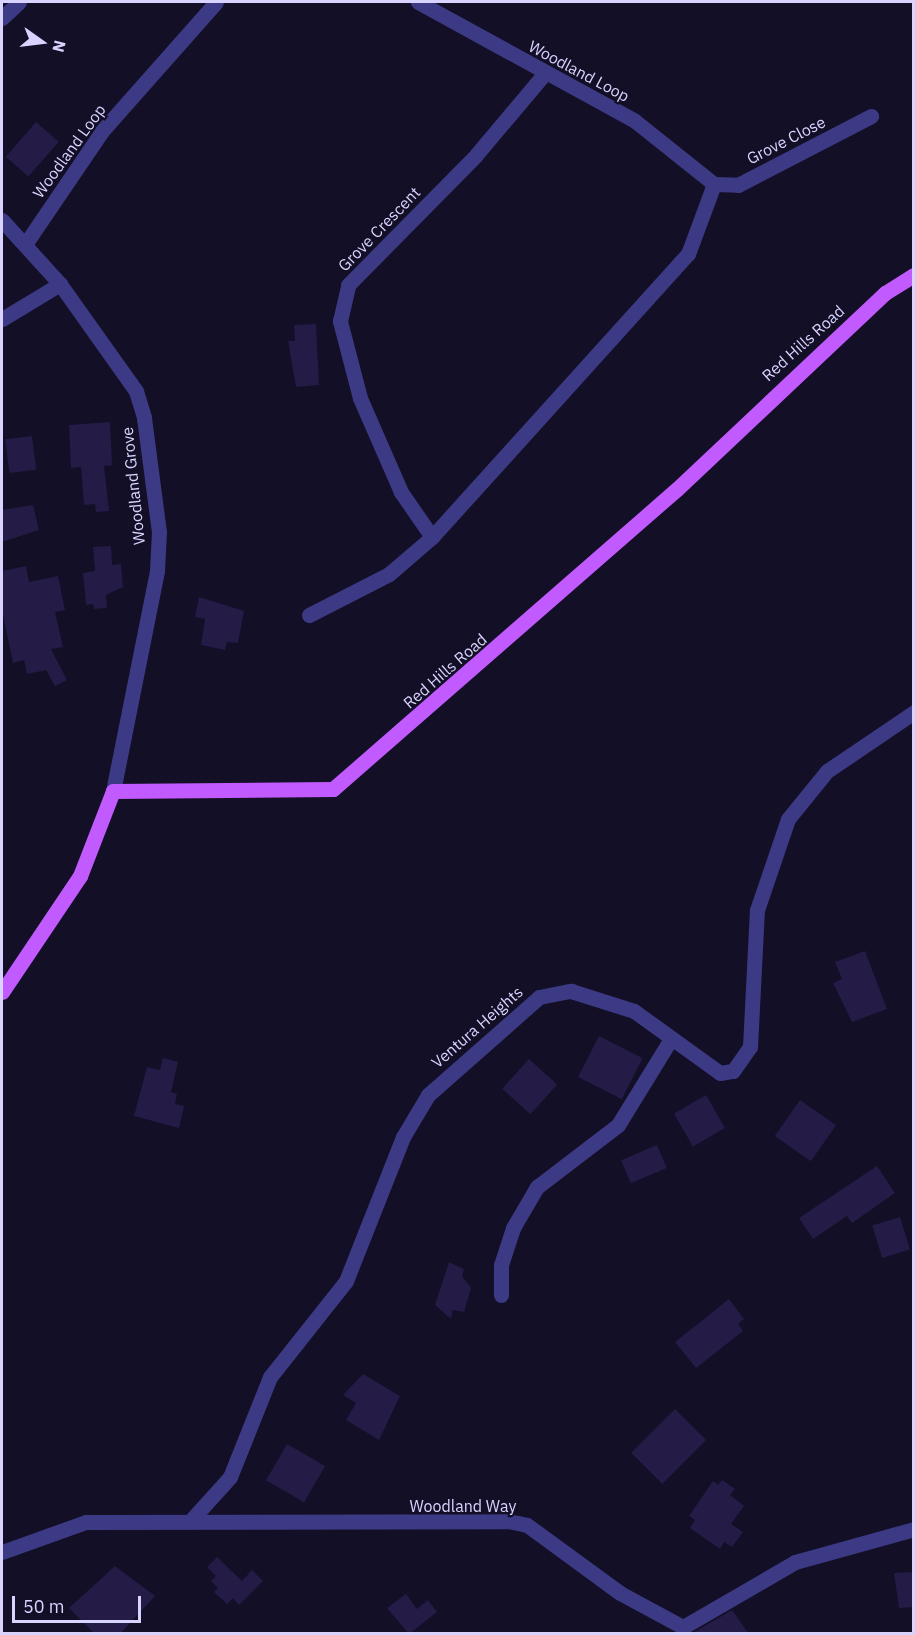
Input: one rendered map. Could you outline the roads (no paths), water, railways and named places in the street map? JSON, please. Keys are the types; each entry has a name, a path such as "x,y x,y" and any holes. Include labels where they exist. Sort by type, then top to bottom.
{"main road":[{"name":"Red Hills Road","path":"113,791 333,789 677,489 885,293 914,275"},
{"path":"2,992 80,876 113,791"}],"street":[{"path":"2,18 19,2"},
{"name":"Woodland Loop","path":"26,243 102,131 216,2"},
{"name":"Woodland Loop","path":"418,2 545,74 635,121 714,184"},
{"name":"Grove Crescent","path":"432,537 401,492 360,398 340,321 348,285 476,155 545,74"},
{"name":"Grove Close","path":"714,184 738,184 871,116"},
{"path":"309,615 389,574 432,537 688,254 714,184"},
{"name":"Woodland Grove","path":"2,220 26,243 60,284 136,391 159,532 157,571 113,791"},
{"path":"2,319 60,284"},
{"name":"Ventura Heights","path":"193,1518 230,1477 270,1377 346,1281 403,1137 428,1095 461,1061 538,997 571,991 634,1011 669,1042 720,1073 733,1071 747,1058 757,910 788,819 826,771 914,712"},
{"path":"501,1295 501,1265 513,1228 537,1187 618,1125 669,1042"},
{"name":"Woodland Way","path":"2,1552 86,1522 193,1518 321,1525 518,1523 620,1593 679,1630 795,1562 914,1529"}]}
